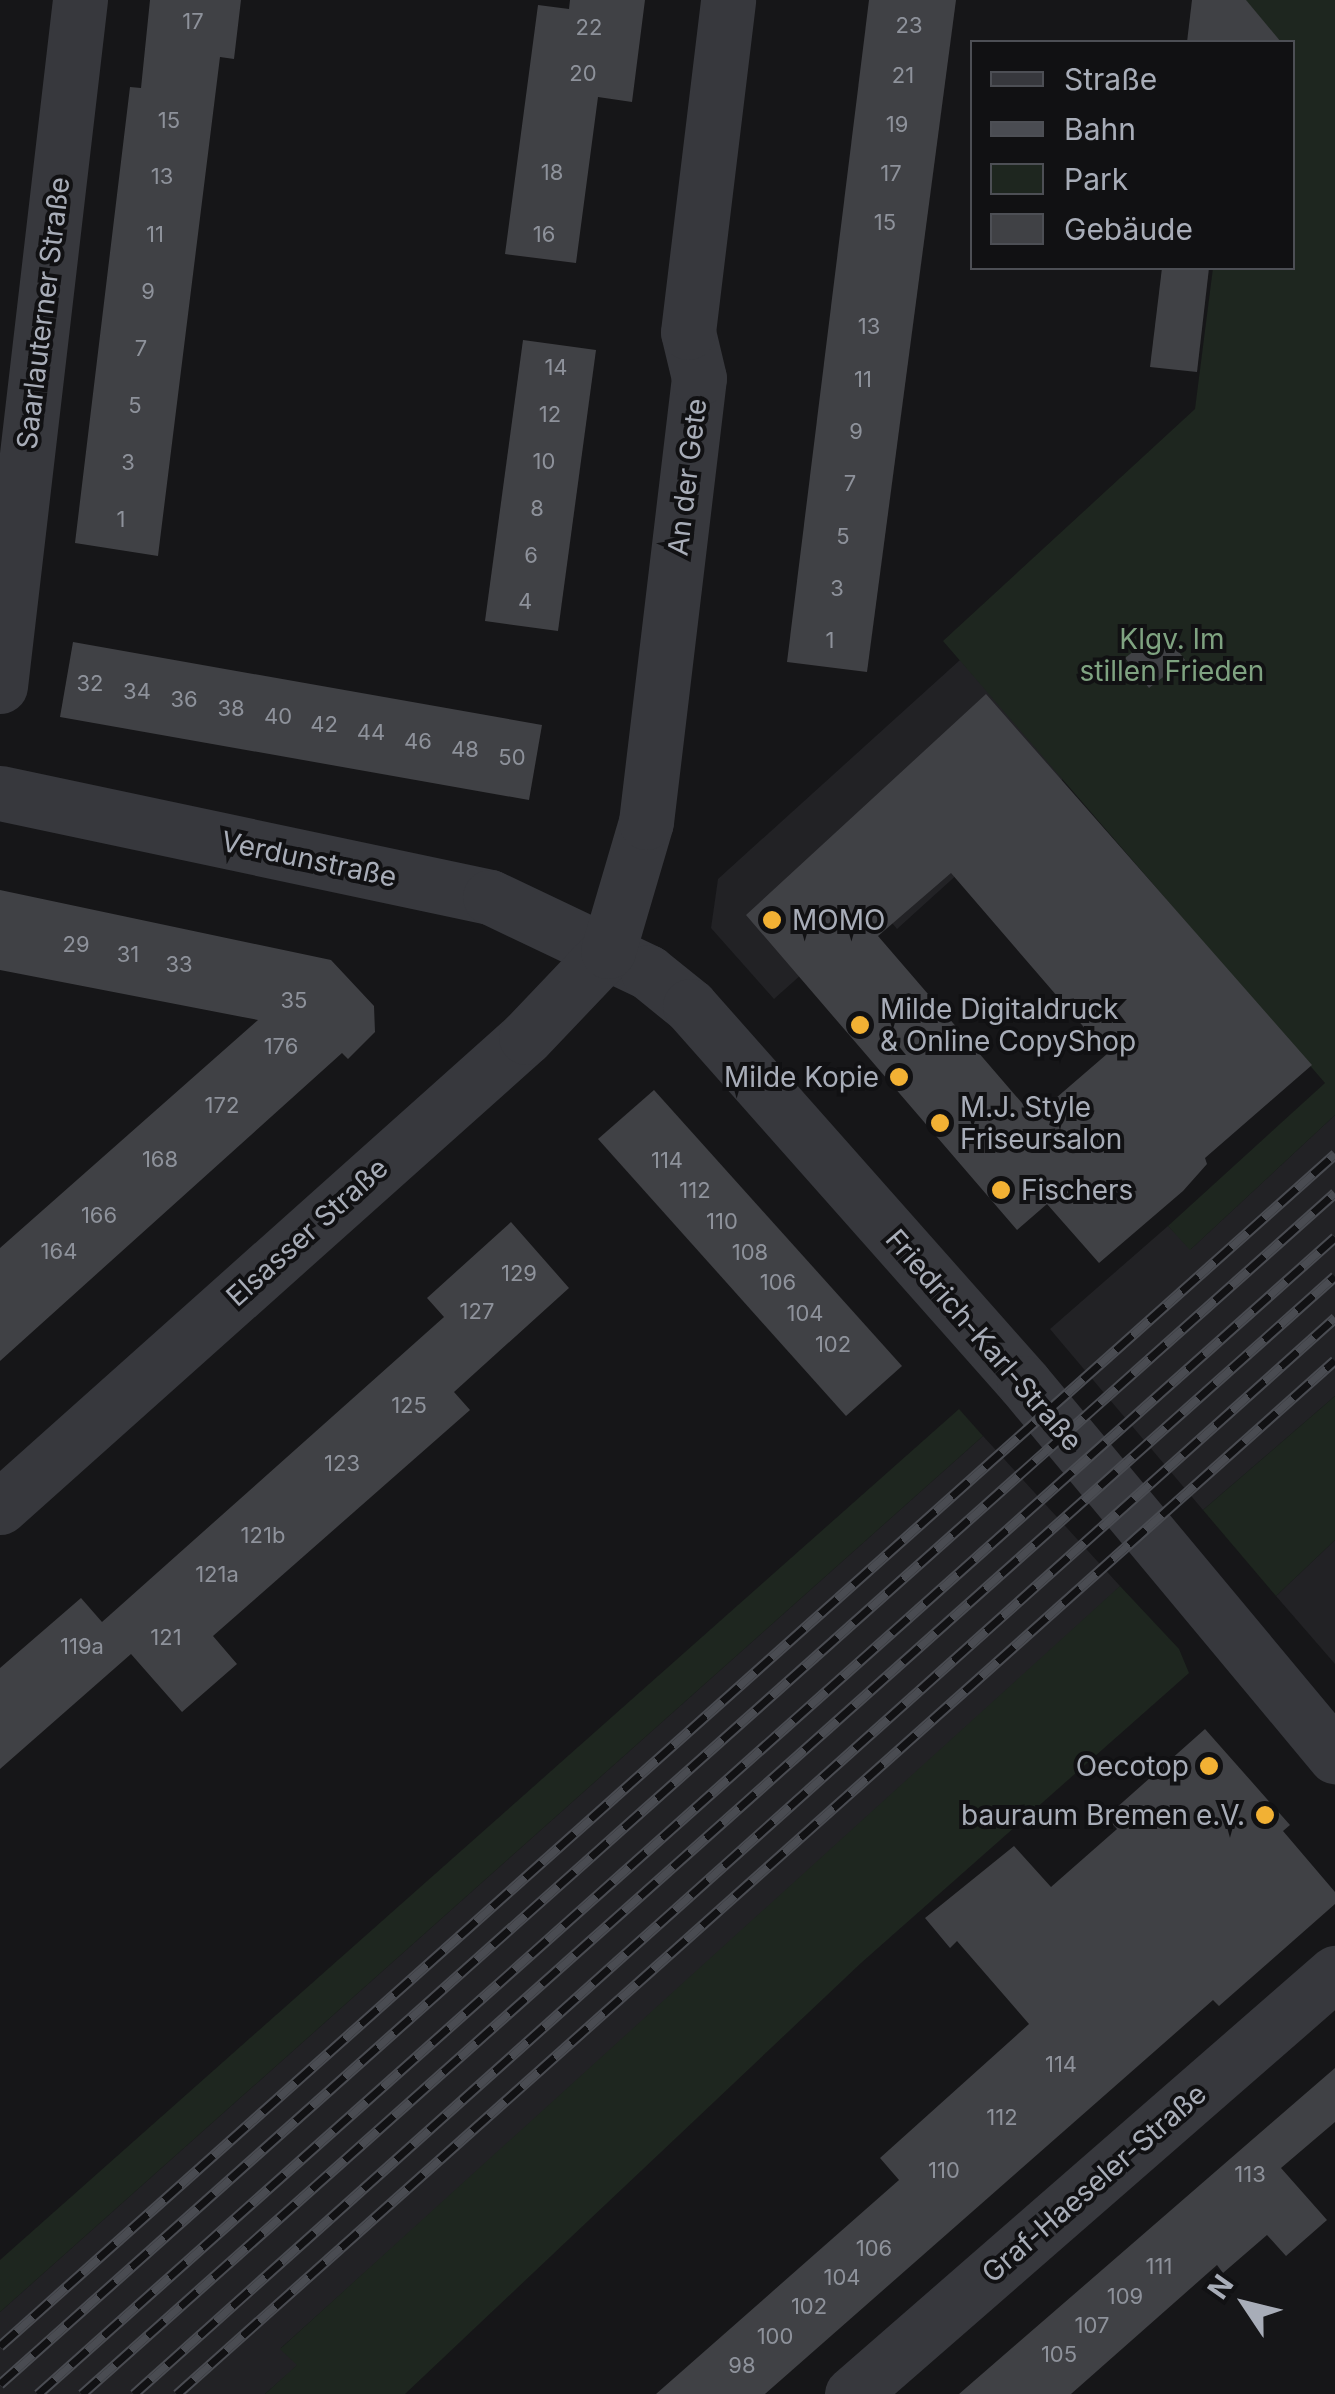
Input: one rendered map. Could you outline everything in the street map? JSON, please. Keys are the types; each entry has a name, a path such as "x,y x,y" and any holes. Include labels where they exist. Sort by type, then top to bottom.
{"street":[{"name":"Saarlauterner Straße","path":"0,686 80,0"},
{"name":"An der Gete","path":"608,951 646,822 699,378 688,332 728,0"},
{"name":"Verdunstraße","path":"0,793 490,897 608,951"},
{"name":"Elsasser Straße","path":"0,1507 526,1037 608,951"},
{"name":"Friedrich-Karl-Straße","path":"608,951 690,1006 1024,1383 1335,1756"},
{"name":"Graf-Haeseler-Straße","path":"852,2394 1335,1973"}],"shaded area":[{"path":"960,660 1065,777 897,929 878,906 774,999 711,928 718,879"},
{"path":"1335,1115 1335,1396 1203,1510 1050,1329 1168,1226 1191,1249"},
{"path":"983,1436 1120,1586 1086,1623 281,2348 298,2365 265,2394 0,2394 0,2312"},
{"path":"1335,1540 1335,1664 1276,1596"}],"green space":[{"name":"Klgv. Im stillen Frieden","path":"1246,0 1335,0 1335,1115 1190,1250 1168,1226 1325,1083 943,641 1195,409 1213,270 1295,270 1295,40 1241,40"},
{"path":"1335,1396 1335,1540 1276,1596 1203,1510"},
{"path":"959,1409 983,1436 0,2312 0,2260"},
{"path":"1120,1586 1179,1649 1189,1673 861,1963 405,2394 265,2394 297,2365 280,2349"}],"building":[{"path":"150,0 241,0 234,59 220,57 158,556 75,543 130,87 141,88"},
{"path":"570,0 645,0 632,102 598,97 576,263 505,254 538,5 569,9"},
{"path":"869,0 956,0 867,672 787,662"},
{"path":"1192,0 1246,0 1279,40 1187,40"},
{"path":"1162,270 1209,270 1197,372 1150,367"},
{"path":"523,340 596,350 558,631 485,621"},
{"path":"1162,629 1185,660 1149,688 1125,658"},
{"path":"73,642 542,725 529,800 60,717"},
{"path":"986,694 1312,1065 1205,1158 1207,1164 1183,1191 1099,1263 1047,1204 1017,1230 746,915","holes":["951,873 1107,1054 1034,1117 878,936"]},
{"path":"0,890 331,960 374,1006 375,1032 348,1059 342,1053 0,1361 0,1248 258,1020 0,970"},
{"path":"654,1090 902,1366 846,1416 598,1139"},
{"path":"511,1222 569,1288 454,1392 470,1410 213,1636 237,1664 182,1712 131,1654 0,1769 0,1668 81,1598 102,1622 444,1317 427,1298"},
{"path":"1205,1729 1290,1825 1283,1831 1335,1892 1335,1904 1219,2006 1213,2000 765,2394 656,2394 899,2180 880,2158 1029,2024 957,1941 950,1948 925,1918 1014,1846 1051,1887 1117,1829 1106,1817"},
{"path":"1335,2068 1335,2122 1281,2168 1327,2220 1286,2256 1267,2235 1223,2273 1217,2265 1071,2394 959,2394"}],"railway":[{"path":"0,2346 1335,1154"},
{"path":"0,2384 1335,1193"},
{"path":"38,2394 1335,1237"},
{"path":"82,2394 1335,1276"},
{"path":"134,2394 1335,1318"},
{"path":"177,2394 1335,1360"}],"place":[{"name":"MOMO","path":"772,920"},
{"name":"Milde Digitaldruck & Online CopyShop","path":"860,1025"},
{"name":"Milde Kopie","path":"899,1077"},
{"name":"M.J. Style Friseursalon","path":"940,1123"},
{"name":"Fischers","path":"1001,1190"},
{"name":"Oecotop","path":"1209,1766"},
{"name":"bauraum Bremen e.V.","path":"1265,1815"}]}
